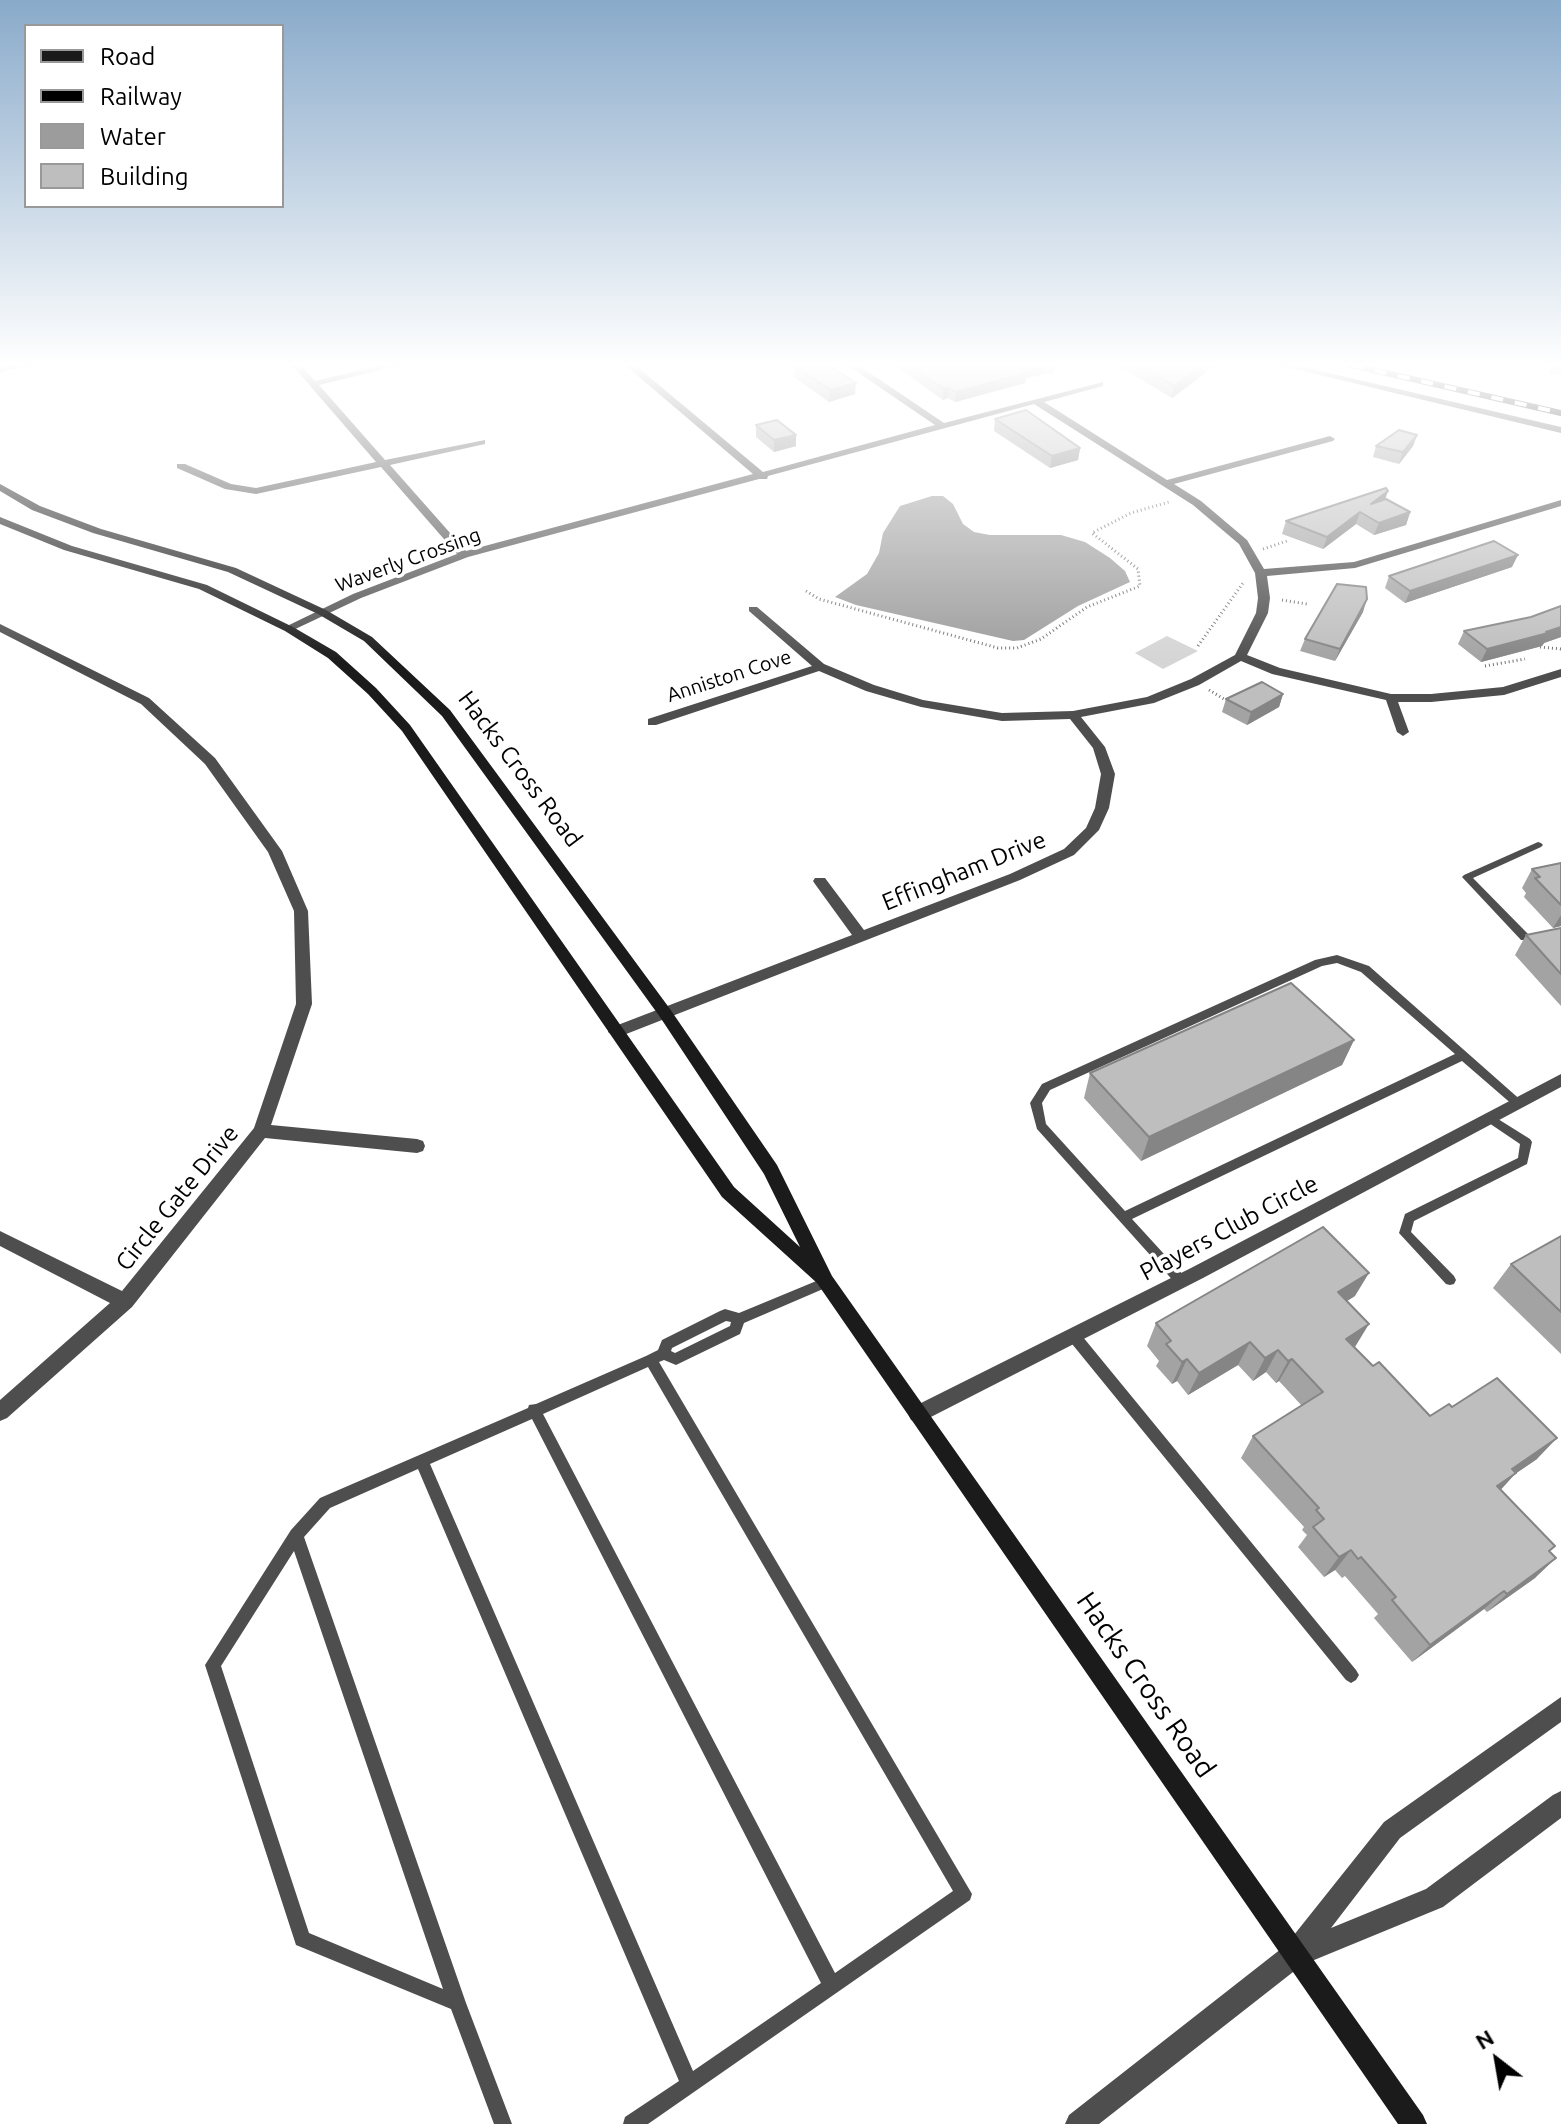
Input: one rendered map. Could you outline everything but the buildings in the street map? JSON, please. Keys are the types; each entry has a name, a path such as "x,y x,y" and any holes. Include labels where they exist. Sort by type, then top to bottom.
{"main road":[{"name":"Hacks Cross Road","path":"0,487 36,508 97,531 232,570 322,612 368,639 446,713 665,1013 771,1170 826,1282 1414,2124"},
{"name":"Hacks Cross Road","path":"0,520 68,548 203,587 289,629 332,655 406,728 728,1192 826,1282"}],"street":[{"path":"181,466 229,487 256,491 383,464"},
{"path":"384,464 464,555"},
{"path":"748,464 763,477"},
{"name":"Waverly Crossing","path":"289,629 322,612 464,555 810,464"},
{"path":"753,609 820,667 892,695 955,710 1002,717 1073,715 1150,700 1195,682 1240,657 1262,613 1264,598 1261,573 1249,551 1220,519 1130,464"},
{"path":"1166,488 1246,464"},
{"path":"1261,573 1355,565 1561,503"},
{"name":"Circle Gate Drive","path":"0,627 145,701 210,761 275,851 301,911 304,1004 261,1131 125,1301 0,1412"},
{"path":"1240,657 1305,679 1391,698 1493,693 1561,673"},
{"name":"Anniston Cove","path":"652,722 820,667"},
{"path":"1391,698 1403,732"},
{"name":"Effingham Drive","path":"616,1032 1015,877 1069,852 1092,830 1102,808 1108,774 1099,747 1073,715"},
{"name":"Effingham Drive","path":"820,881 861,937"},
{"name":"Players Club Circle","path":"918,1414 1181,1281 1561,1080"},
{"path":"261,1131 417,1146"},
{"path":"0,1238 125,1301"},
{"path":"1078,2124 1295,1954 1392,1830 1561,1708"},
{"path":"1295,1954 1434,1898 1561,1803"}],"lane":[{"path":"1538,845 1467,877 1525,938 1561,937"},
{"path":"1181,1281 1041,1126 1036,1103 1046,1087 1319,963 1337,959 1365,969 1518,1103"},
{"path":"1124,1217 1464,1055"},
{"path":"1450,1280 1405,1233 1409,1218 1523,1161 1526,1142 1490,1118"},
{"path":"457,2003 302,1939 213,1665 296,1535 325,1503 657,1357 676,1359 735,1330 739,1319 826,1282"},
{"path":"1073,1335 1351,1675"},
{"path":"632,2124 964,1894 657,1357"},
{"path":"534,1409 832,1986"},
{"path":"421,1460 689,2084"},
{"path":"296,1535 457,2003 503,2124"}],"path":[{"path":"806,591 832,603 998,648 1017,648 1041,639 1087,607 1140,586 1138,569 1092,533 1131,513 1175,500 1166,488"},
{"path":"1249,551 1271,548 1287,541"},
{"path":"1198,646 1245,577"},
{"path":"1281,588 1281,606"},
{"path":"1264,598 1307,604"},
{"path":"1540,647 1561,649"},
{"path":"1494,673 1484,665 1525,659"}],"shaded area":[{"path":"1167,636 1198,651 1163,669 1135,653"}],"water":[{"path":"932,496 943,496 953,504 963,524 974,532 990,535 1061,535 1085,542 1125,571 1130,582 1078,606 1024,640 1013,641 856,605 835,597 867,574 879,553 883,533 900,506"}]}
